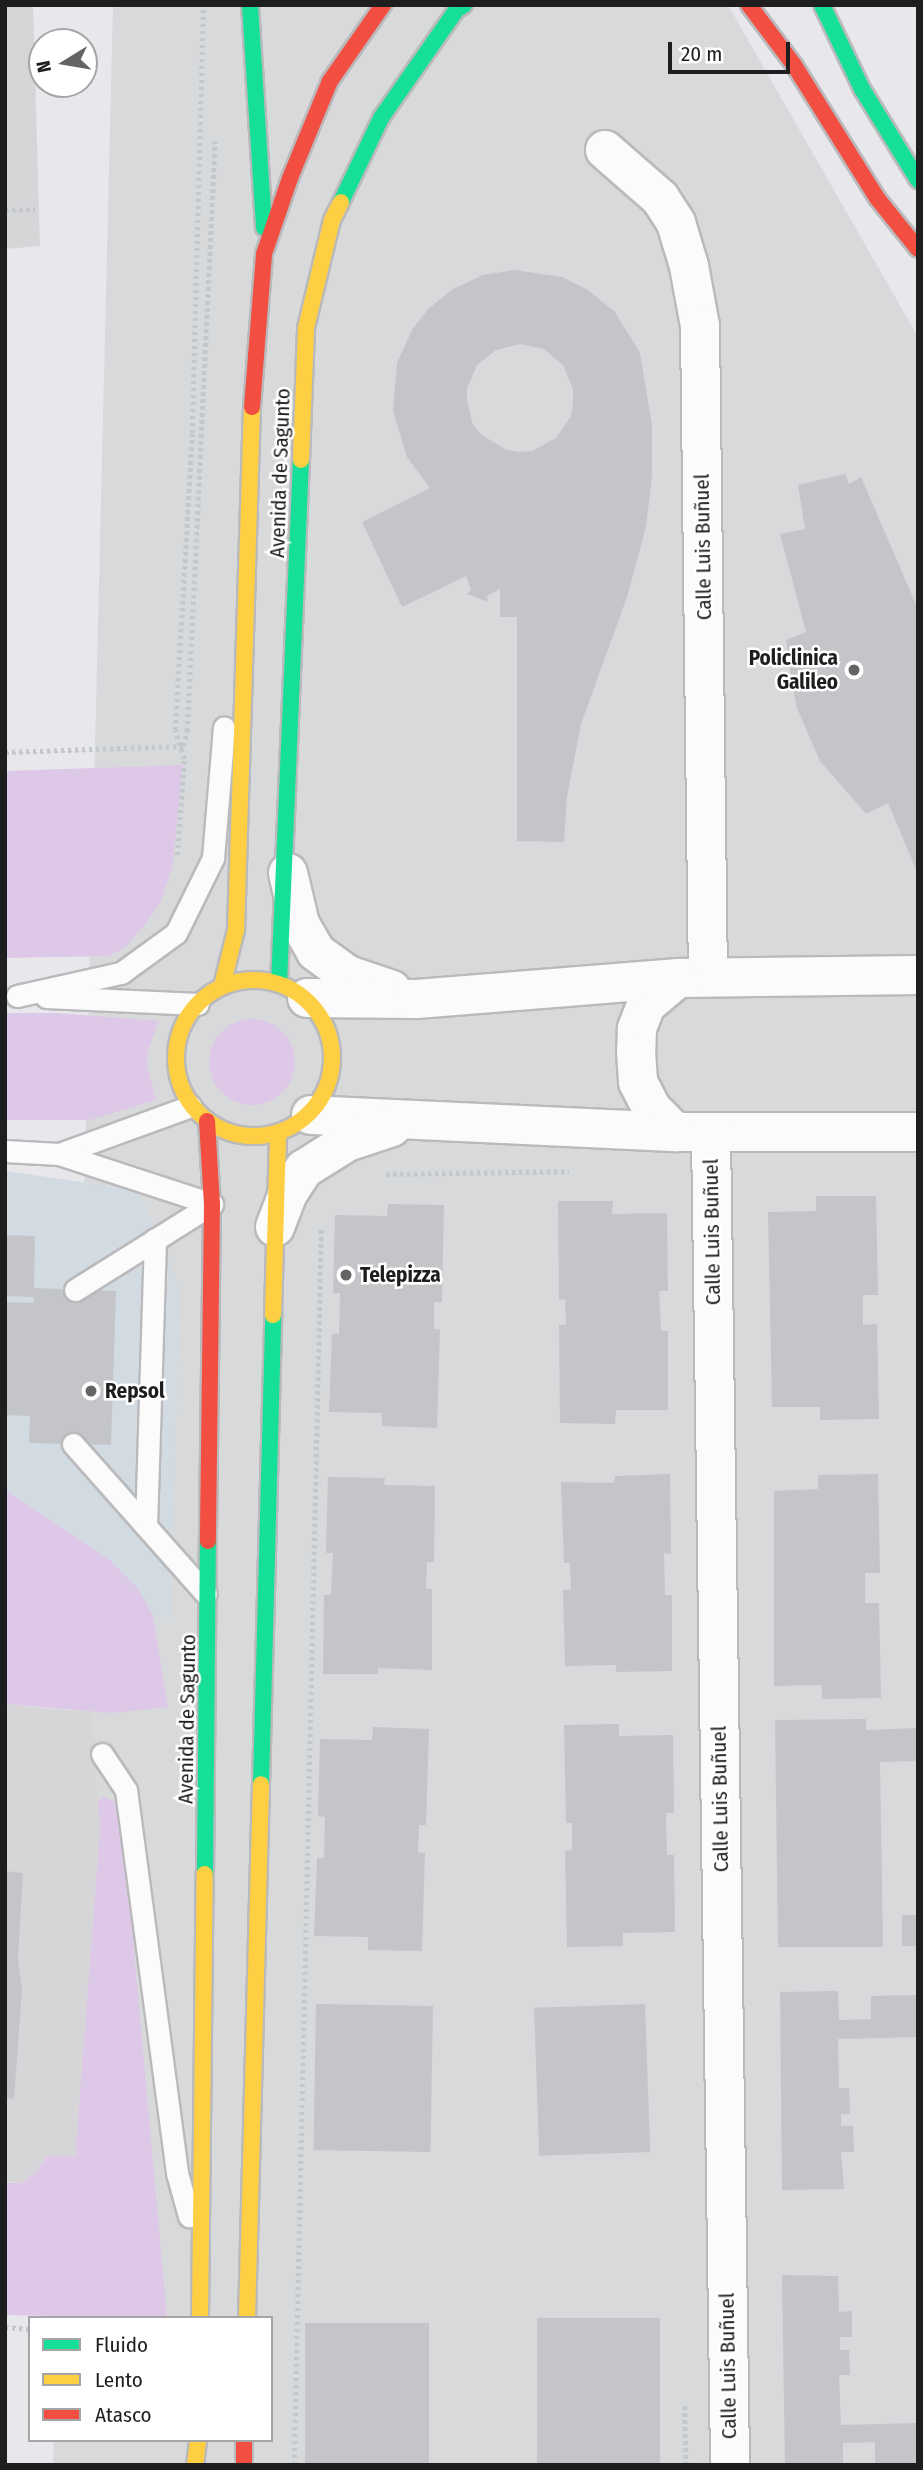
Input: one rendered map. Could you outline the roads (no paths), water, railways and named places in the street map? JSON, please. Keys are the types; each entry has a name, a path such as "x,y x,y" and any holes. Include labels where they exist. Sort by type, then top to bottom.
{"highway":[{"path":"250,5 263,186 264,254"},
{"name":"Avenida de Sagunto","path":"222,986 236,930 252,383 264,254 290,178 330,81 383,5"},
{"name":"Avenida de Sagunto","path":"293,991 286,867 306,328 332,220 381,118 457,9 464,5"},
{"path":"749,5 787,53 877,198 918,249"},
{"path":"822,5 862,89 918,180"},
{"path":"250,979 293,991 330,1034 331,1078 311,1115 278,1134 240,1136 207,1121 191,1106 177,1072 179,1035 198,1004 222,986 250,979"},
{"name":"Avenida de Sagunto","path":"200,2316 212,1204 207,1121"},
{"path":"247,2316 278,1134"},
{"path":"195,2465 198,2442"}],"street":[{"name":"Calle Luis Buñuel","path":"605,150 660,198 676,223 689,266 700,326 693,978"},
{"path":"286,867 300,924 316,952 348,975 418,999"},
{"path":"293,991 418,999 693,978 918,975"},
{"path":"693,978 646,1005 637,1029 636,1052 638,1082 652,1109 693,1133"},
{"path":"311,1115 693,1133 918,1132"},
{"path":"274,1232 286,1195 304,1169 346,1142 412,1120"},
{"name":"Calle Luis Buñuel","path":"693,1133 730,2465"}],"lane":[{"path":"11,996 121,973 176,933 214,859 230,640 245,573"},
{"path":"11,996 198,1004"},
{"path":"59,1154 191,1106"},
{"path":"5,1151 59,1154 212,1204"},
{"path":"75,1290 212,1204"},
{"path":"146,1526 155,1239"},
{"path":"73,1444 209,1598"},
{"path":"102,1754 126,1790 177,2172 201,2256"}],"place":[{"name":"Policlinica Galileo","path":"854,670"},
{"name":"Telepizza","path":"346,1275"},
{"name":"Repsol","path":"91,1391"}]}
